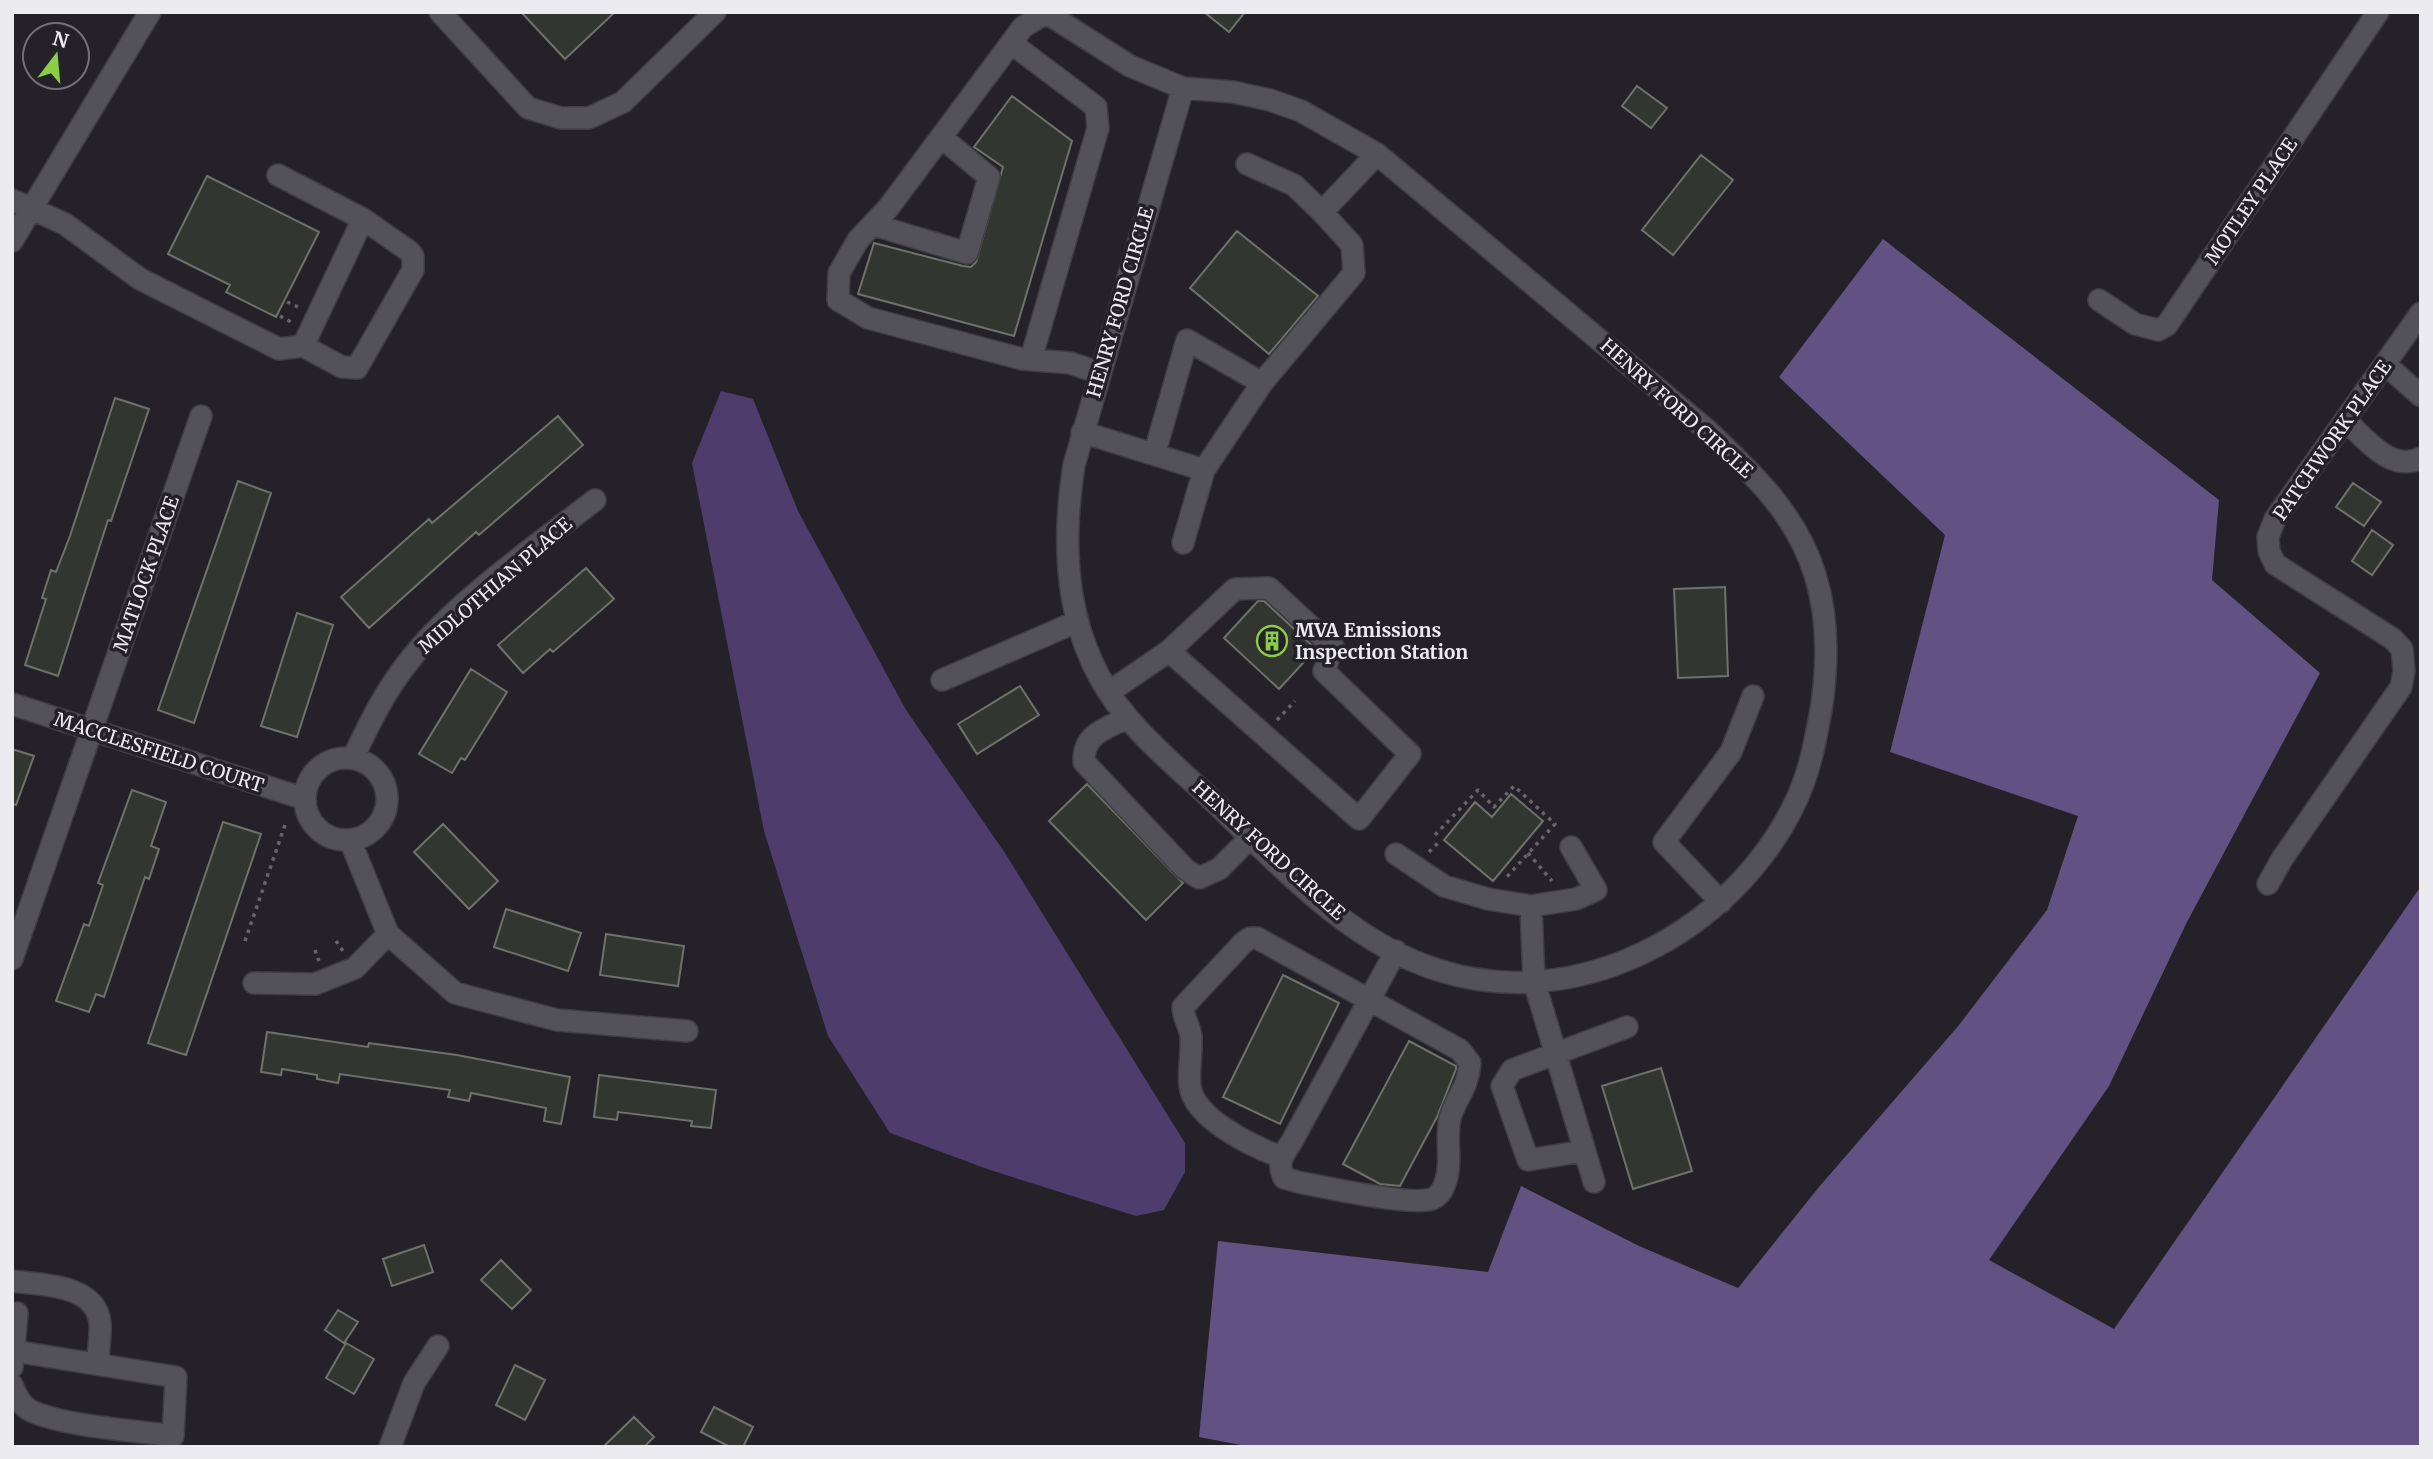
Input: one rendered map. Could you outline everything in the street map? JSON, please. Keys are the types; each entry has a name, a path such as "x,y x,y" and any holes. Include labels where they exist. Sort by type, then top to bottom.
{"street":[{"path":"12,241 21,204 150,12"},
{"path":"440,12 528,108 561,118 589,118 623,102 715,12"},
{"name":"MOTLEY PLACE","path":"2099,300 2135,324 2158,330 2167,325 2378,12"},
{"path":"1046,13 1023,27 874,225 858,240 839,273 838,300 868,318 1031,359 1070,363 1100,373"},
{"name":"HENRY FORD CIRCLE","path":"1046,13 1130,66 1183,88 1233,92 1270,100 1301,111 1377,154 1707,430 1788,516 1815,574 1825,624 1827,664 1815,742 1806,777 1775,839 1753,869 1721,902 1657,947 1623,962 1574,977 1534,981 1494,981 1453,975 1396,951 1346,920 1251,837 1127,718 1089,657 1076,622 1067,552 1067,510 1082,432 1183,88"},
{"path":"1011,43 1096,107 1098,128 1031,359"},
{"path":"874,225 967,253 989,177 941,137"},
{"path":"1322,212 1377,154"},
{"path":"1184,543 1204,470 1262,383 1354,273 1352,245 1322,212 1294,185 1247,164"},
{"path":"21,204 65,224 140,279 279,349 303,346 342,367 357,368 413,270 413,256 410,251 363,219 278,176"},
{"path":"303,346 363,219"},
{"name":"PATCHWORK PLACE","path":"2268,884 2383,717 2401,687 2404,671 2402,649 2393,639 2275,564 2269,551 2268,537 2275,519 2421,313"},
{"path":"1155,453 1186,340 1262,383"},
{"path":"2385,364 2421,396"},
{"name":"MATLOCK PLACE","path":"12,959 201,416"},
{"path":"2346,421 2387,457 2400,463 2421,458"},
{"path":"1082,432 1204,470"},
{"name":"MIDLOTHIAN PLACE","path":"354,758 379,703 410,659 479,593 595,500"},
{"path":"1109,692 1169,651 1235,589 1269,588 1333,647 1324,671 1410,754 1359,819 1169,651"},
{"path":"942,680 1076,622"},
{"path":"1721,902 1664,842 1731,752 1753,696"},
{"name":"MACCLESFIELD COURT","path":"12,704 305,799"},
{"path":"1127,718 1091,735 1083,747 1083,762 1185,869 1199,878 1219,869 1251,837"},
{"path":"342,758 354,758 364,763 380,778 386,795 386,806 379,823 366,835 350,840 337,839 321,832 309,818 305,799 312,776 322,766 342,758"},
{"path":"350,840 388,934 455,993 557,1020 687,1031"},
{"path":"1396,854 1444,886 1488,899 1531,906 1576,899 1596,890 1571,847"},
{"path":"1531,906 1534,981 1594,1182"},
{"path":"254,983 315,984 355,968 388,934"},
{"path":"1281,1157 1250,1145 1201,1110 1190,1088 1190,1025 1183,1014 1183,1007 1250,938 1258,938 1369,1000 1460,1050 1471,1063 1466,1090 1451,1118 1446,1182 1439,1195 1430,1200 1394,1198 1298,1182 1283,1178 1280,1169 1281,1157 1369,1000 1396,951"},
{"path":"1584,1151 1528,1160 1502,1086 1512,1070 1627,1027"},
{"path":"12,1280 71,1291 89,1299 97,1309 100,1323 97,1362"},
{"path":"12,1385 16,1397 30,1410 64,1419 173,1436 176,1377 97,1362 13,1359 17,1313"},
{"path":"390,1447 414,1383 438,1346"}],"path":[{"path":"1435,835 1478,790 1494,807 1514,786 1555,824 1498,887"},
{"path":"245,940 286,822"},
{"path":"1528,853 1557,887"}],"shaded area":[{"path":"1883,239 2219,500 2212,580 2320,673 2187,922 2109,1086 1989,1260 2114,1329 2421,886 2421,1447 1251,1447 1199,1437 1218,1241 1488,1272 1521,1186 1639,1246 1738,1288 1819,1187 1959,1025 2047,910 2078,816 1890,752 1945,535 1779,377"},
{"path":"721,391 753,399 798,511 906,710 1005,853 1185,1143 1185,1172 1164,1210 1136,1216 990,1170 890,1133 828,1036 764,831 692,463"}],"building":[{"path":"521,12 615,12 565,59"},
{"path":"1204,12 1245,12 1229,32"},
{"path":"1637,86 1667,108 1651,128 1622,106"},
{"path":"1012,96 1072,141 1014,336 858,294 874,243 963,266 971,267 976,262 1003,167 974,147"},
{"path":"1701,155 1733,180 1673,255 1642,230"},
{"path":"207,176 319,232 276,317 226,292 230,285 168,254"},
{"path":"1237,231 1318,296 1269,354 1190,288"},
{"path":"115,398 149,409 111,521 108,520 58,676 25,665 46,599 42,598 51,570 56,572 70,536"},
{"path":"558,416 583,445 479,535 476,532 369,628 341,597 429,519 432,523"},
{"path":"238,481 271,493 194,723 158,710"},
{"path":"2353,483 2381,502 2364,526 2336,507"},
{"path":"2372,530 2393,545 2372,575 2352,561"},
{"path":"586,568 614,599 553,652 550,649 523,673 498,645"},
{"path":"1725,587 1728,676 1678,678 1674,589"},
{"name":"MVA Emissions Inspection Station","path":"1258,601 1264,601 1316,649 1279,689 1224,638"},
{"path":"297,613 333,625 297,737 261,726"},
{"path":"471,669 507,692 465,760 461,758 452,773 419,754"},
{"path":"1020,686 1039,715 977,754 958,724"},
{"path":"12,749 34,756 16,805 12,804"},
{"path":"1087,784 1183,883 1146,920 1049,821"},
{"path":"132,790 166,802 151,846 159,849 149,879 145,877 104,997 96,994 89,1012 56,1001 84,924 89,926 103,885 98,883"},
{"path":"1511,794 1543,821 1493,881 1444,840 1475,802 1492,817"},
{"path":"223,822 261,834 186,1055 148,1043"},
{"path":"443,824 498,881 469,909 414,852"},
{"path":"506,909 581,933 568,971 494,947"},
{"path":"606,934 684,946 678,986 600,975"},
{"path":"1283,975 1339,1003 1280,1124 1223,1097"},
{"path":"267,1032 368,1047 369,1043 457,1055 570,1077 561,1124 544,1121 546,1108 471,1093 469,1101 448,1097 450,1090 340,1074 338,1083 317,1079 317,1075 282,1069 281,1075 261,1072"},
{"path":"1409,1041 1456,1066 1456,1069 1437,1117 1400,1186 1380,1184 1343,1164"},
{"path":"1661,1068 1692,1171 1633,1189 1602,1086"},
{"path":"599,1075 716,1090 711,1128 691,1126 692,1121 618,1112 617,1120 594,1117"},
{"path":"424,1245 433,1272 392,1286 383,1259"},
{"path":"501,1260 531,1290 512,1309 481,1280"},
{"path":"338,1310 358,1322 344,1343 325,1330"},
{"path":"346,1343 374,1359 354,1394 326,1378"},
{"path":"515,1365 545,1380 525,1420 496,1405"},
{"path":"714,1407 753,1427 743,1447 730,1447 701,1432"},
{"path":"634,1417 654,1437 644,1447 603,1447"}],"place":[{"name":"MVA Emissions Inspection Station","path":"1272,641"}]}
